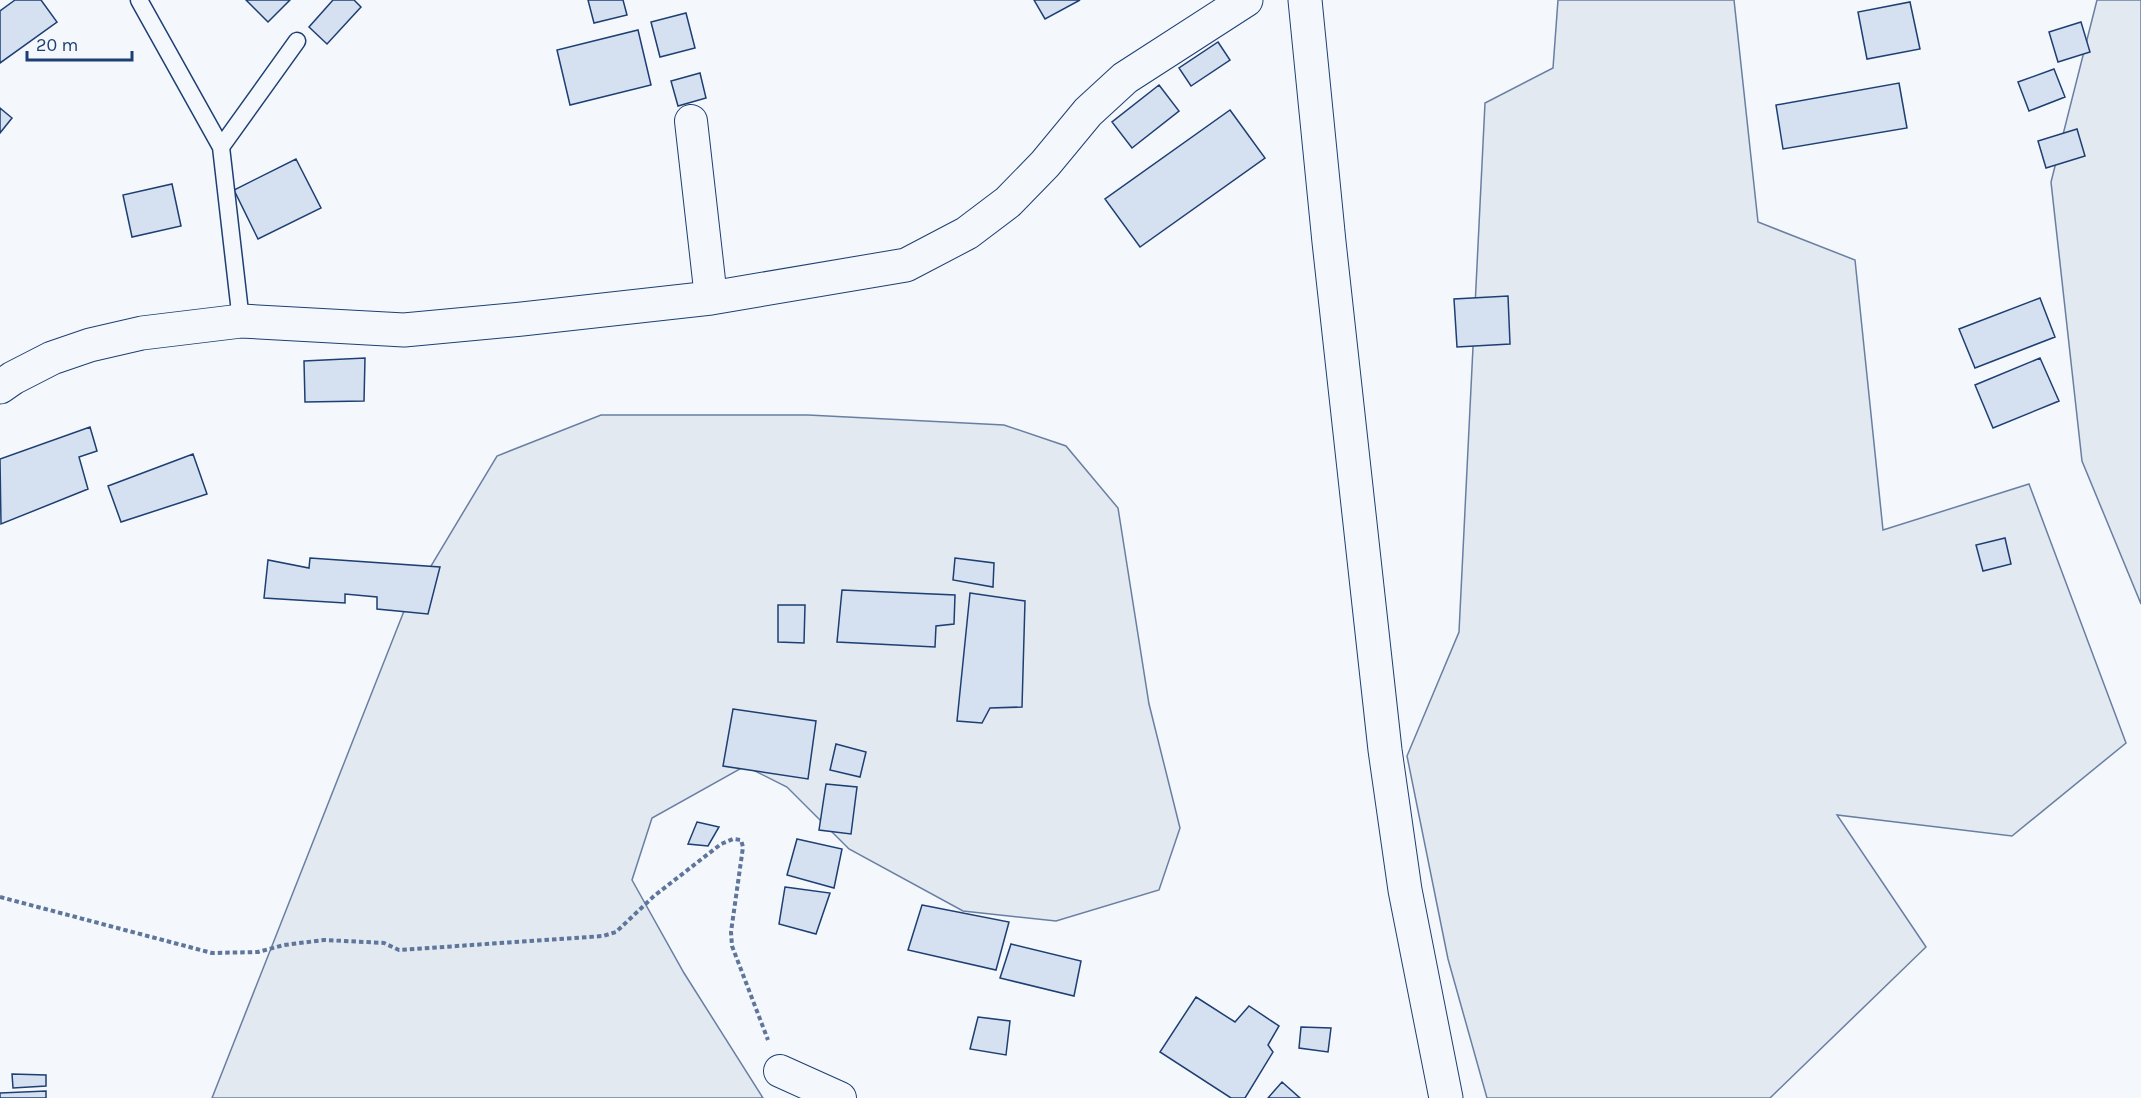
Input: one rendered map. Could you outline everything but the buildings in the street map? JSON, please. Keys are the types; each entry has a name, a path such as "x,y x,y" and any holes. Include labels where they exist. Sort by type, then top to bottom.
{"street":[{"path":"0,387 52,358 90,345 142,333 241,321 404,330 711,297 906,265 967,233 1008,202 1045,164 1088,112 1125,78 1246,0"},
{"path":"1305,0 1330,254 1385,750 1405,890 1446,1098"},
{"path":"691,121 711,297"},
{"path":"780,1071 840,1098"}],"lane":[{"path":"139,0 221,147 241,321"},
{"path":"221,147 297,41"}],"path":[{"path":"0,897 212,953 258,952 284,945 324,940 384,943 399,950 603,936 616,932 654,896 721,844 733,839 741,840 743,847 731,932 732,946 780,1071"}],"shaded area":[{"path":"1558,0 1734,0 1758,222 1855,260 1883,530 2029,484 2126,743 2012,836 1837,815 1926,947 1770,1098 1487,1098 1448,959 1407,756 1459,632 1485,103 1553,68"},
{"path":"2097,0 2141,0 2141,604 2082,461 2051,182"},
{"path":"601,415 808,415 1004,425 1066,446 1118,508 1149,704 1180,828 1159,890 1056,921 963,911 849,849 787,787 745,766 652,818 632,880 684,973 763,1098 212,1098 404,611 497,456"}]}
